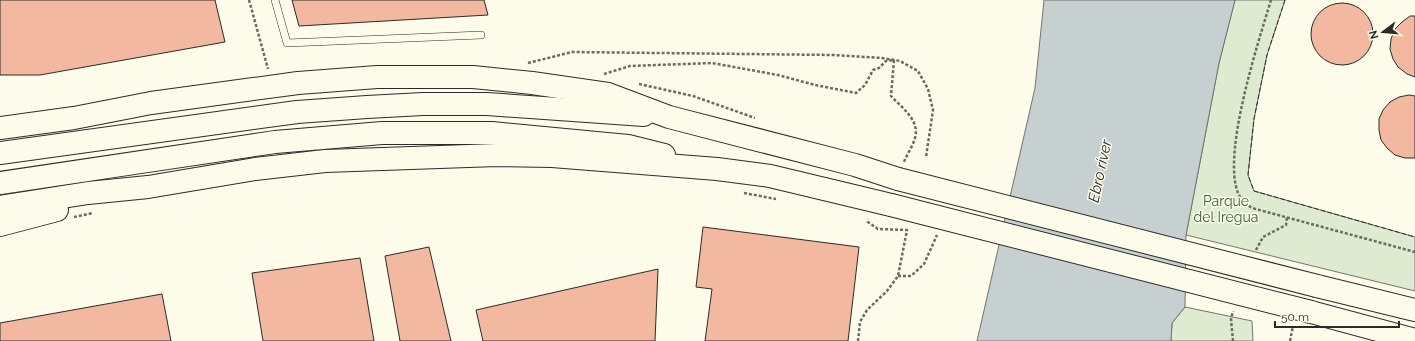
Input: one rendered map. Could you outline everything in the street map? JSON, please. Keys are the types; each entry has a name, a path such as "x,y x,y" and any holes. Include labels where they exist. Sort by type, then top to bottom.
{"highway":[{"path":"0,128 74,118 151,103 298,83 377,77 434,76 473,77 532,83 608,94 669,117 855,165 900,172 1317,286 1415,310"},
{"path":"0,113 82,104 151,103"},
{"path":"0,153 297,112 394,105 494,105 669,117"},
{"path":"0,183 275,142 327,136 396,133 492,133 628,146 717,169"},
{"path":"0,207 88,193 148,187 278,166 325,161 405,158 552,156 717,169 770,176 945,218 1415,340"},
{"path":"0,225 148,187"}],"lane":[{"path":"275,0 287,44 481,35"}],"path":[{"path":"249,0 268,71"},
{"path":"1271,0 1235,139 1233,170 1238,194 1243,202 1252,208 1415,252"},
{"path":"527,63 572,52 834,56 900,61 918,71 928,89 933,110 926,157"},
{"path":"601,75 630,66 712,63 778,75 815,86 856,92 864,85 873,70 879,68 886,61 894,60"},
{"path":"894,60 890,92 891,96 911,116 915,128 915,138 900,172"},
{"path":"858,341 860,322 867,310 887,291 898,276 907,230 878,229 868,222 868,213"},
{"path":"898,276 911,276 924,264 945,218"},
{"path":"1290,341 1293,324"}],"green space":[{"name":"Parque del Iregua","path":"1235,0 1285,0 1267,55 1254,119 1248,175 1254,191 1415,237 1415,291 1186,235 1219,63"},
{"path":"1185,307 1252,321 1253,341 1171,341 1172,323"}],"water":[{"name":"Ebro river","path":"1044,0 1235,0 1219,63 1186,235 1185,307 1172,323 1171,341 977,341 1035,88"}],"building":[{"path":"0,0 215,0 225,42 40,75 0,75"},
{"path":"292,0 484,0 488,15 299,26"},
{"path":"1342,3 1354,5 1364,12 1371,22 1373,34 1371,46 1364,56 1354,63 1342,65 1330,63 1320,56 1313,46 1311,34 1313,22 1320,12 1330,5"},
{"path":"1410,16 1415,16 1415,77 1407,74 1398,67 1393,59 1390,49 1391,39 1395,29"},
{"path":"1409,95 1415,96 1415,158 1405,158 1395,155 1381,140 1379,130 1379,119 1383,110 1390,102 1399,97"},
{"path":"703,227 859,247 848,341 705,341 712,289 696,287"},
{"path":"429,247 451,341 400,341 385,256"},
{"path":"360,258 374,341 263,341 252,273"},
{"path":"658,269 655,341 483,341 476,310"},
{"path":"162,294 171,341 0,341 0,323"}],"fence":[{"path":"1285,0 1267,55 1254,119 1248,175 1254,191 1415,237"}]}
